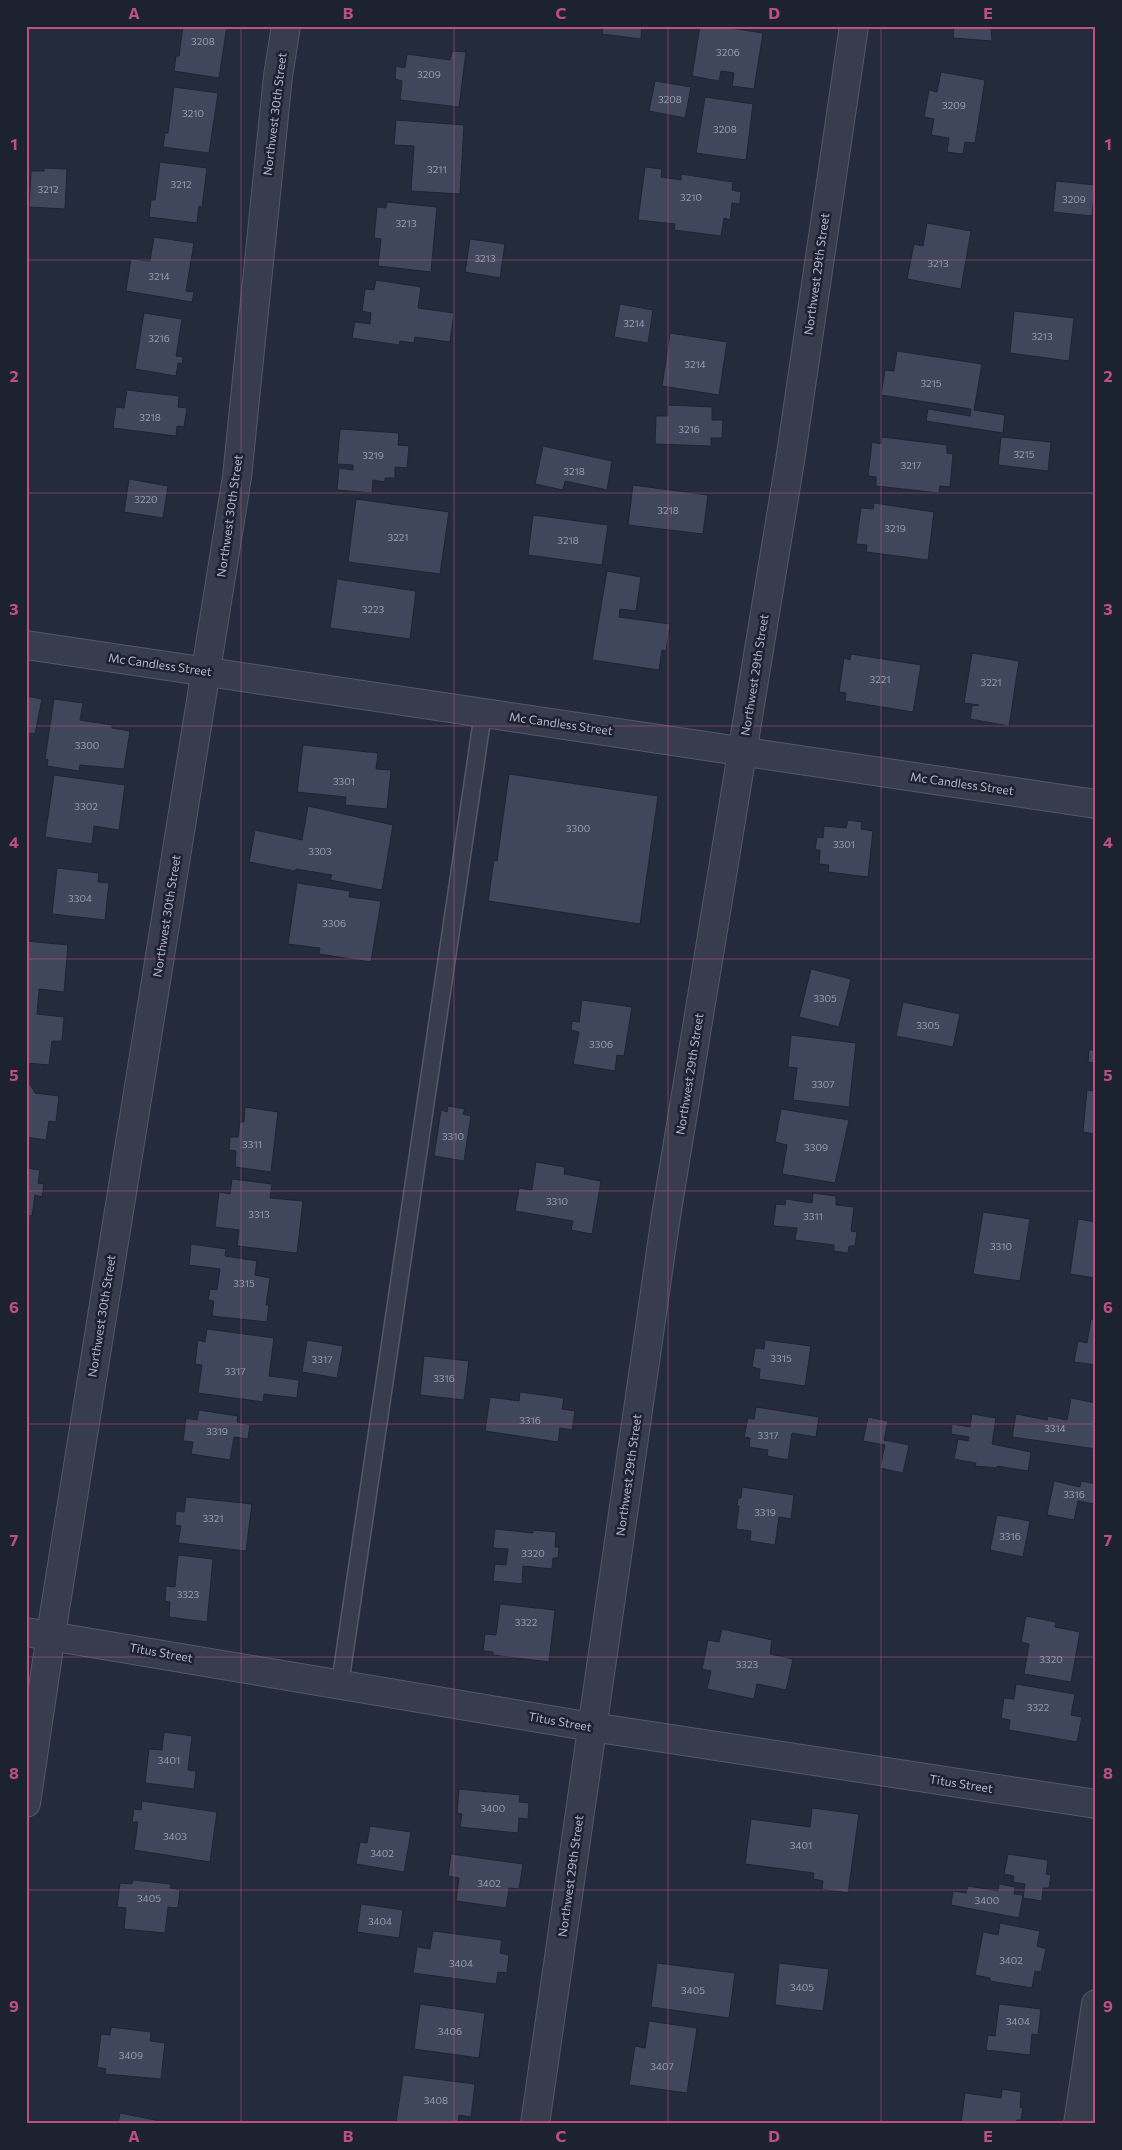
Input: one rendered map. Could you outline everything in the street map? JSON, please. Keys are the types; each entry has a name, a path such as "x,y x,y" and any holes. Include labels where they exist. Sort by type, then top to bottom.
{"street":[{"name":"Northwest 30th Street","path":"26,1803 38,1633 206,672 237,476 278,76 286,26"},
{"name":"Northwest 29th Street","path":"535,2124 666,1216 790,461 854,26"},
{"name":"Mc Candless Street","path":"26,645 1096,804"},
{"name":"Titus Street","path":"38,1633 592,1727 1096,1804"},
{"path":"1078,2124 1096,2004"}],"lane":[{"path":"340,1684 483,713"}],"building":[{"path":"183,26 227,26 219,78 174,71 176,56 179,56"},
{"path":"603,26 642,26 641,39 602,34"},
{"path":"700,26 717,26 763,33 754,89 732,86 734,73 721,71 719,81 692,76"},
{"path":"954,26 991,26 992,41 953,38"},
{"path":"452,51 466,52 459,107 400,100 402,81 395,79 396,66 405,68 407,54 450,60"},
{"path":"941,72 985,80 975,143 965,142 963,154 947,152 949,138 931,135 934,119 924,117 929,90 937,92"},
{"path":"655,81 691,87 685,118 649,111"},
{"path":"174,87 218,93 209,153 163,147 165,133 168,133"},
{"path":"705,97 753,104 746,160 696,153"},
{"path":"396,120 464,125 460,194 411,191 414,146 394,145"},
{"path":"160,162 207,168 202,207 199,206 197,223 149,217 151,200 155,200"},
{"path":"645,167 662,169 661,177 681,180 681,174 733,182 732,190 741,192 740,204 732,203 730,220 724,218 721,236 674,230 675,224 638,220"},
{"path":"44,168 67,169 65,209 29,207 31,171 44,171"},
{"path":"1056,181 1095,185 1092,216 1053,212"},
{"path":"387,202 437,207 431,272 378,266 381,239 374,238 377,207 386,208"},
{"path":"927,223 971,231 961,289 907,279 914,244 923,246"},
{"path":"154,237 194,243 186,291 194,292 192,302 126,291 131,259 150,261"},
{"path":"470,239 505,244 500,278 465,272"},
{"path":"376,280 421,287 418,308 454,313 450,342 415,337 414,343 400,341 399,345 352,338 355,322 370,324 371,313 362,311 365,289 374,290"},
{"path":"620,304 653,310 648,343 614,337"},
{"path":"1014,311 1074,318 1069,361 1010,353"},
{"path":"144,313 182,319 176,356 183,357 182,364 178,363 176,376 135,369"},
{"path":"670,333 727,342 719,395 662,386"},
{"path":"897,351 982,364 974,410 1005,415 1003,433 926,421 928,409 970,416 971,409 881,395 885,370 894,371"},
{"path":"127,390 179,396 178,407 187,408 184,427 177,426 176,436 113,428 116,407 124,408"},
{"path":"668,405 712,407 712,420 723,420 722,438 711,438 711,446 655,444 656,416 668,416"},
{"path":"340,429 399,433 398,445 409,446 407,468 395,467 395,478 385,478 385,482 373,480 372,493 337,490 339,468 353,470 353,465 337,464"},
{"path":"882,437 947,445 947,453 953,454 950,487 940,486 939,493 876,486 876,477 868,476 872,442 881,444"},
{"path":"1001,437 1051,442 1048,471 998,465"},
{"path":"543,446 612,461 607,490 565,481 563,490 535,484"},
{"path":"129,479 168,486 163,518 124,512"},
{"path":"633,485 708,495 703,534 628,525"},
{"path":"356,499 449,512 440,574 348,562"},
{"path":"874,503 934,512 928,560 866,552 867,545 856,544 861,508 873,509"},
{"path":"533,515 608,525 602,565 528,555"},
{"path":"607,571 641,577 636,611 620,609 619,617 670,624 666,651 662,650 659,670 592,660"},
{"path":"337,579 416,591 410,639 330,628"},
{"path":"972,653 1019,661 1009,726 970,719 972,706 979,705 964,703"},
{"path":"851,654 921,665 913,712 845,701 846,693 839,692 844,658 850,660"},
{"path":"26,696 42,699 35,734 26,733"},
{"path":"54,699 83,703 80,720 112,725 112,728 130,731 124,769 80,765 79,771 47,766 48,760 45,759"},
{"path":"303,745 378,753 376,769 391,770 387,809 345,805 346,797 297,792"},
{"path":"509,774 658,796 640,924 488,901 494,860 497,861"},
{"path":"54,775 125,785 119,830 94,826 92,844 45,837"},
{"path":"308,806 393,825 382,890 330,880 332,875 296,869 295,871 249,862 255,830 302,840"},
{"path":"848,820 862,822 861,829 873,831 868,877 828,872 829,865 819,864 820,850 815,850 817,837 823,838 824,826 846,828"},
{"path":"57,868 99,873 98,882 109,883 105,920 52,914"},
{"path":"297,883 350,891 349,897 381,901 371,962 319,954 320,948 288,944"},
{"path":"26,941 68,945 64,992 39,989 37,1014 64,1017 62,1041 52,1041 49,1065 26,1063"},
{"path":"811,969 851,979 839,1027 799,1017"},
{"path":"582,1000 632,1007 624,1056 617,1055 615,1071 573,1064 579,1032 571,1030 572,1021 579,1022"},
{"path":"903,1002 960,1014 953,1047 896,1036"},
{"path":"1096,1032 1096,1063 1088,1062 1089,1050 1093,1050"},
{"path":"791,1035 856,1043 849,1107 793,1100 797,1068 788,1067"},
{"path":"26,1083 30,1084 35,1093 59,1096 56,1122 49,1121 46,1140 26,1137"},
{"path":"1087,1090 1096,1091 1096,1134 1083,1132"},
{"path":"448,1106 465,1109 463,1114 471,1116 464,1161 434,1156 441,1110 447,1112"},
{"path":"245,1107 278,1112 271,1172 235,1167 236,1151 229,1150 230,1137 238,1137 240,1122 244,1122"},
{"path":"781,1109 849,1120 835,1183 782,1174 787,1145 775,1142"},
{"path":"536,1162 565,1167 564,1174 601,1181 592,1234 571,1230 573,1221 515,1211 519,1188 532,1190"},
{"path":"26,1168 40,1170 38,1183 44,1184 42,1197 35,1195 32,1216 26,1215"},
{"path":"232,1179 272,1184 270,1198 303,1201 297,1253 237,1246 239,1230 215,1227 219,1192 230,1194"},
{"path":"813,1193 836,1196 836,1205 854,1207 851,1231 857,1232 855,1246 849,1246 848,1253 834,1251 834,1245 795,1240 797,1228 773,1226 776,1204 785,1205 786,1199 812,1203"},
{"path":"983,1212 1030,1219 1020,1281 973,1274"},
{"path":"1078,1219 1096,1222 1096,1278 1070,1274"},
{"path":"191,1244 226,1249 225,1256 257,1261 255,1275 270,1278 266,1305 269,1305 267,1322 212,1316 214,1301 208,1300 210,1289 217,1290 220,1269 189,1265"},
{"path":"1091,1319 1096,1320 1096,1365 1074,1362 1078,1341 1087,1343"},
{"path":"207,1329 274,1338 269,1376 299,1380 297,1398 264,1394 263,1402 198,1393 202,1365 195,1364 198,1340 205,1342"},
{"path":"307,1340 343,1346 337,1378 302,1372"},
{"path":"765,1340 811,1346 805,1386 759,1379 760,1369 752,1367 755,1348 764,1349"},
{"path":"424,1356 469,1361 464,1400 420,1395"},
{"path":"520,1392 564,1398 562,1409 575,1411 572,1430 560,1428 558,1442 485,1431 490,1397 519,1401"},
{"path":"1071,1398 1096,1403 1096,1449 1012,1437 1016,1414 1047,1420 1048,1416 1067,1420"},
{"path":"756,1407 819,1417 816,1437 792,1433 788,1460 767,1456 768,1450 749,1447 750,1438 744,1437 748,1418 754,1419"},
{"path":"199,1410 238,1416 237,1422 250,1425 248,1439 234,1437 230,1460 191,1454 193,1442 183,1441 186,1418 197,1420"},
{"path":"972,1414 996,1418 992,1444 1031,1452 1028,1471 997,1466 997,1468 975,1466 976,1463 954,1459 958,1439 968,1441 969,1437 951,1434 952,1424 970,1427"},
{"path":"868,1417 888,1421 884,1440 909,1445 903,1473 880,1468 885,1445 863,1441"},
{"path":"1054,1481 1080,1487 1081,1481 1096,1484 1095,1504 1078,1501 1074,1520 1047,1515"},
{"path":"742,1487 794,1495 791,1519 779,1517 775,1545 750,1541 751,1531 736,1529 739,1506 737,1506 738,1498 741,1498"},
{"path":"186,1497 252,1504 246,1551 178,1543 181,1526 175,1525 176,1511 184,1512"},
{"path":"997,1515 1030,1521 1023,1557 990,1550"},
{"path":"495,1529 533,1533 533,1530 556,1532 555,1547 559,1547 558,1558 553,1558 552,1569 523,1566 522,1584 493,1581 495,1564 506,1565 508,1549 493,1548"},
{"path":"178,1555 213,1559 207,1622 169,1617 170,1602 165,1601 166,1586 175,1587"},
{"path":"500,1604 555,1610 549,1662 493,1655 493,1652 483,1651 485,1634 496,1635"},
{"path":"1026,1616 1056,1622 1055,1627 1080,1632 1071,1682 1024,1674 1029,1644 1021,1642"},
{"path":"722,1629 772,1640 770,1654 793,1659 786,1690 757,1684 754,1699 707,1689 711,1671 702,1669 708,1640 719,1642"},
{"path":"1016,1684 1075,1694 1071,1715 1082,1717 1077,1742 1009,1730 1010,1720 1001,1718 1004,1698 1014,1699"},
{"path":"164,1732 192,1736 188,1770 196,1771 194,1789 145,1783 149,1749 162,1750"},
{"path":"459,1789 520,1795 519,1802 529,1803 528,1819 519,1818 518,1833 460,1827 462,1814 457,1813"},
{"path":"142,1801 217,1812 210,1862 134,1850 138,1822 132,1822 134,1809 141,1810"},
{"path":"812,1808 859,1814 848,1893 822,1889 823,1881 813,1879 814,1873 745,1864 751,1819 810,1827"},
{"path":"370,1826 411,1832 404,1872 356,1864 360,1842 367,1843"},
{"path":"451,1854 523,1864 519,1889 509,1888 506,1908 456,1901 459,1878 448,1876"},
{"path":"1008,1854 1048,1860 1046,1874 1051,1875 1049,1888 1043,1888 1042,1901 1023,1898 1025,1884 1013,1882 1014,1876 1004,1874"},
{"path":"133,1880 171,1884 170,1888 180,1890 178,1908 168,1907 165,1933 124,1929 126,1908 117,1907 120,1883 132,1884"},
{"path":"999,1884 1015,1887 1014,1894 1023,1895 1019,1918 951,1905 953,1891 966,1893 968,1886 998,1891"},
{"path":"361,1904 403,1910 399,1938 357,1932"},
{"path":"1000,1923 1040,1931 1037,1946 1046,1949 1041,1972 1035,1971 1032,1988 990,1981 990,1978 975,1975 983,1932 998,1935"},
{"path":"433,1931 502,1940 500,1953 509,1955 507,1973 498,1972 496,1984 413,1973 417,1947 430,1949"},
{"path":"657,1963 735,1973 729,2018 651,2007"},
{"path":"779,1963 829,1969 823,2011 775,2005"},
{"path":"420,2004 485,2013 479,2058 414,2049"},
{"path":"999,2004 1041,2009 1038,2035 1032,2034 1030,2055 986,2050 988,2035 995,2036"},
{"path":"649,2021 697,2028 687,2093 629,2085 635,2046 645,2048"},
{"path":"111,2027 151,2032 150,2041 165,2043 161,2079 105,2074 106,2069 97,2067 101,2034 110,2035"},
{"path":"403,2075 475,2084 471,2117 459,2115 458,2124 396,2122"},
{"path":"1002,2089 1021,2092 1020,2107 1023,2108 1021,2120 1017,2120 1017,2124 961,2124 965,2093 1001,2098"},
{"path":"120,2113 175,2124 118,2124"}]}
